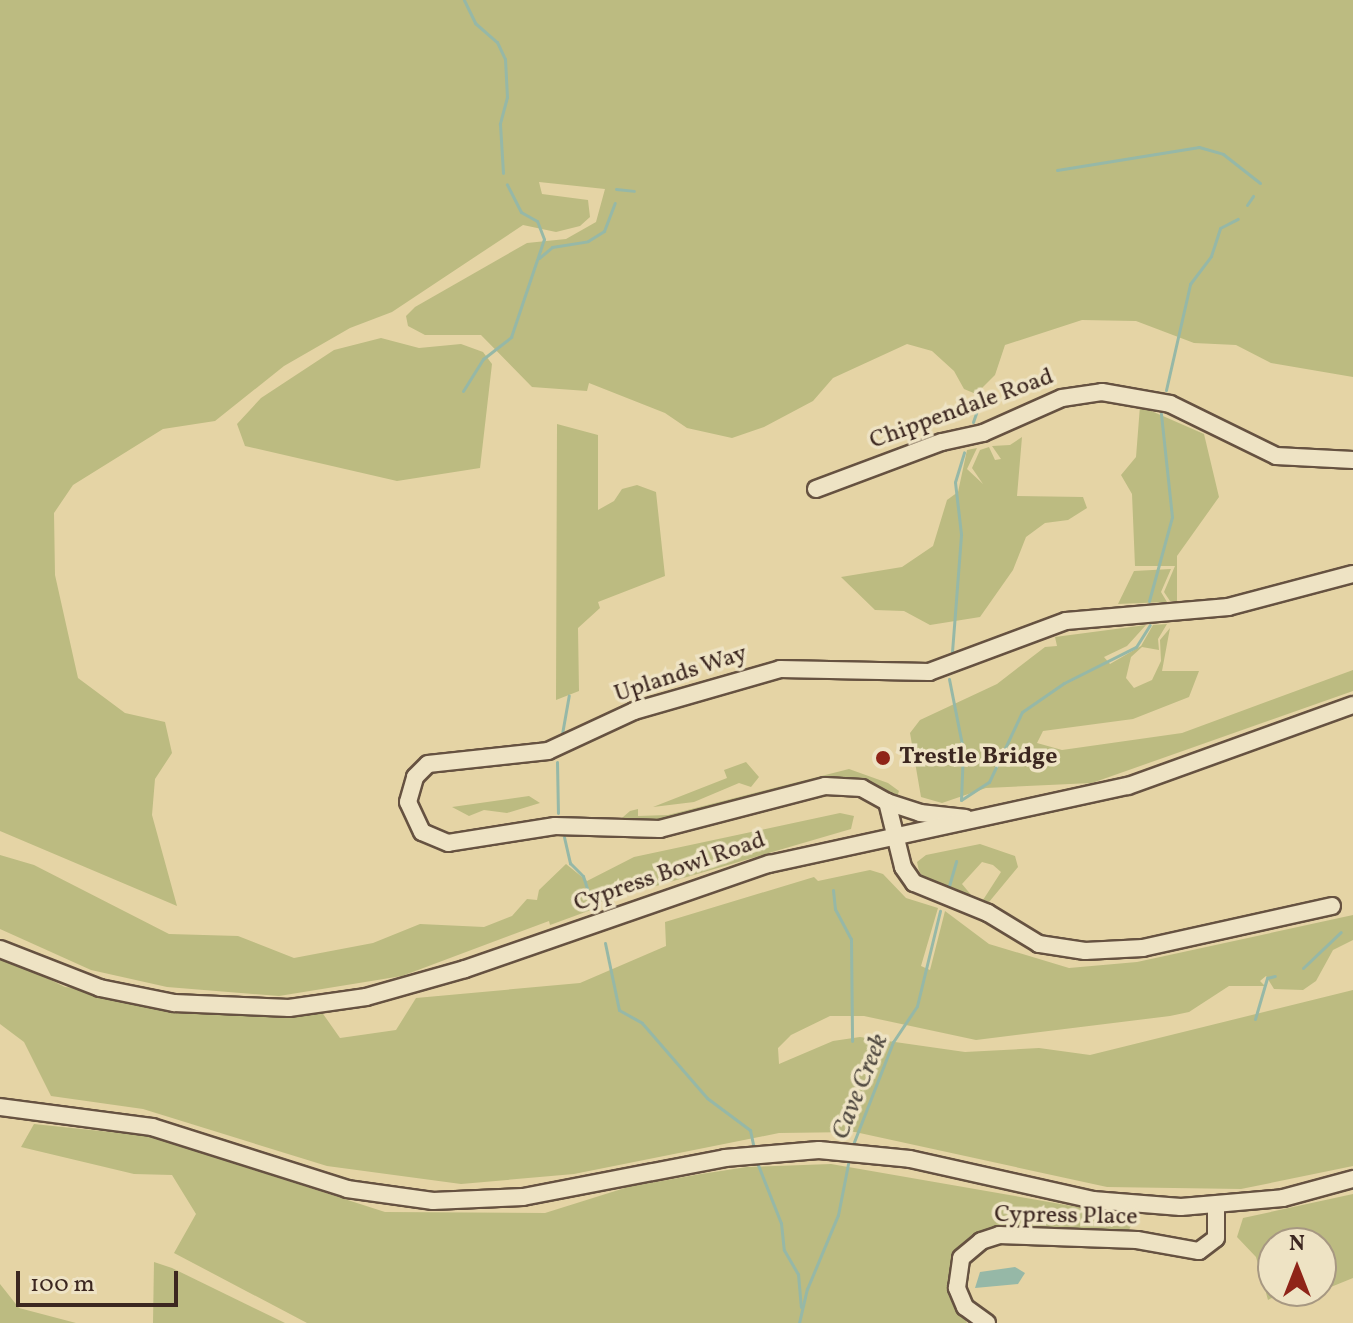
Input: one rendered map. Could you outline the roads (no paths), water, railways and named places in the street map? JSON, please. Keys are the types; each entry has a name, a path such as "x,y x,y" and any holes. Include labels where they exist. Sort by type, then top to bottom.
{"street":[{"name":"Chippendale Road","path":"816,489 983,433 1062,398 1102,392 1170,404 1276,456 1353,460"},
{"name":"Uplands Way","path":"887,802 862,788 825,786 675,827 555,826 448,843 422,832 408,802 415,777 428,764 548,751 634,711 780,669 929,672 1066,621 1228,607 1353,574"},
{"name":"Cypress Bowl Road","path":"0,949 65,977 174,1003 251,1009 328,1003 442,977 757,868 1128,786 1353,705"},
{"path":"887,802 920,813 979,820"},
{"path":"887,802 895,836 914,883 988,913 1039,944 1085,951 1143,948 1332,906"},
{"path":"0,1107 152,1127 332,1185 433,1201 523,1197 725,1158 819,1150 910,1159 1093,1200 1216,1206 1283,1198 1353,1179"},
{"name":"Cypress Place","path":"987,1323 965,1307 957,1288 961,1258 981,1241 999,1235 1137,1240 1199,1251 1217,1234 1216,1206"}],"waterway":[{"path":"464,0 475,23 497,42 505,59 507,97 500,124 503,173"},
{"path":"1057,170 1199,147 1223,154 1260,183"},
{"path":"463,391 483,359 511,337 544,239 537,221 521,212 507,184"},
{"path":"616,189 634,191"},
{"path":"1247,205 1253,196"},
{"path":"539,258 552,247 588,241 604,231 615,203"},
{"path":"1166,390 1190,284 1211,256 1220,228 1238,219"},
{"name":"Cave Creek","path":"973,422 981,399"},
{"path":"1149,601 1172,517 1161,414"},
{"name":"Cave Creek","path":"952,652 961,534 955,482 964,452"},
{"path":"949,679 963,750 961,800 989,782 1022,712 1064,683 1136,647 1150,625"},
{"path":"562,734 569,696"},
{"path":"557,762 558,813"},
{"path":"564,837 570,863 583,876 594,909"},
{"name":"Cave Creek","path":"949,886 956,861"},
{"path":"833,890 835,909 851,939 852,1041"},
{"name":"Cave Creek","path":"852,1147 893,1042 917,1006 940,911"},
{"path":"1303,968 1341,932"},
{"path":"605,943 619,1010 642,1023 707,1098 750,1130 754,1149"},
{"path":"1255,1019 1267,978 1275,976"},
{"name":"Cave Creek","path":"799,1323 807,1289 838,1215 849,1159"},
{"path":"756,1160 781,1223 784,1250 798,1274 801,1307"}],"place":[{"name":"Trestle Bridge","path":"883,758"}]}
